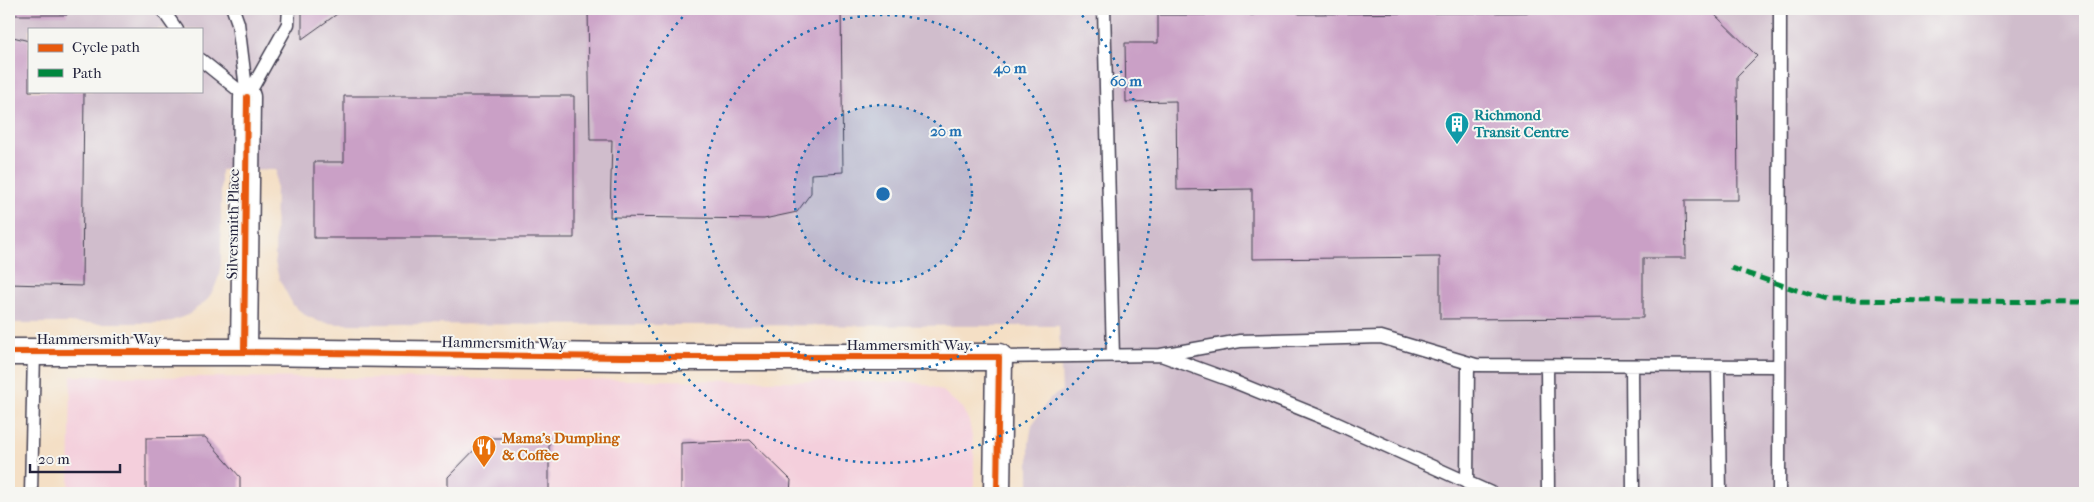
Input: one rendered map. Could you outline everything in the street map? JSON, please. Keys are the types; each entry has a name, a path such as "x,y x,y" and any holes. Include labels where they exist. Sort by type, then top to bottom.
{"street":[{"name":"Silversmith Place","path":"244,352 247,97"},
{"name":"Hammersmith Way","path":"21,352 244,352 623,358 999,358"},
{"path":"997,493 999,358"}],"lane":[{"path":"162,9 175,28"},
{"path":"233,9 238,23 247,97"},
{"path":"247,97 288,24 289,9"},
{"path":"1104,9 1113,356"},
{"path":"1779,493 1780,9"},
{"path":"202,61 247,97"},
{"path":"999,358 1161,355 1240,341 1381,337 1476,365 1779,366"},
{"path":"21,352 30,493"},
{"path":"1161,355 1230,380 1331,422 1491,493"},
{"path":"1467,483 1468,363"},
{"path":"1547,366 1548,493"},
{"path":"1632,366 1633,493"},
{"path":"1718,367 1720,493"}],"shaded area":[{"name":"Richmond Transit Centre","path":"9,9 2085,9 2085,493 1029,493 1029,443 1032,425 1050,398 1062,391 1059,326 338,324 320,322 305,315 293,305 279,279 275,262 276,170 221,170 221,263 219,276 207,300 188,315 166,323 9,323"},
{"path":"71,376 913,382 934,387 944,392 962,408 969,421 974,447 974,493 69,493"}],"building":[{"path":"9,9 67,9 67,15 9,15"},
{"path":"302,9 344,9 302,39"},
{"path":"588,9 841,9 843,172 811,174 811,193 797,212 764,219 610,217 612,140 590,140"},
{"name":"Richmond Transit Centre","path":"1212,9 1244,9 1250,15 1254,15 1260,9 1293,9 1299,14 1627,12 1630,9 1709,9 1757,56 1737,76 1738,200 1685,200 1686,258 1643,258 1643,318 1440,319 1440,257 1252,259 1252,189 1177,190 1176,101 1126,102 1125,43 1158,43 1158,15 1206,15"},
{"path":"9,36 28,41 28,92 84,92 82,286 9,284"},
{"path":"344,96 574,96 574,238 314,238 314,162 344,162"},
{"path":"205,437 240,477 240,493 146,493 146,438"},
{"path":"486,438 549,438 549,493 448,493 448,477"},
{"path":"750,440 791,480 790,493 681,493 681,443"}],"marked path":[{"path":"1731,268 1826,300 2085,302"}],"cycle path":[{"path":"244,352 247,97"},
{"path":"9,352 244,352 623,357 999,357 997,493"}],"place":[{"name":"Richmond Transit Centre","path":"1457,145"},
{"name":"Mama's Dumpling & Coffee","path":"484,468"}]}
